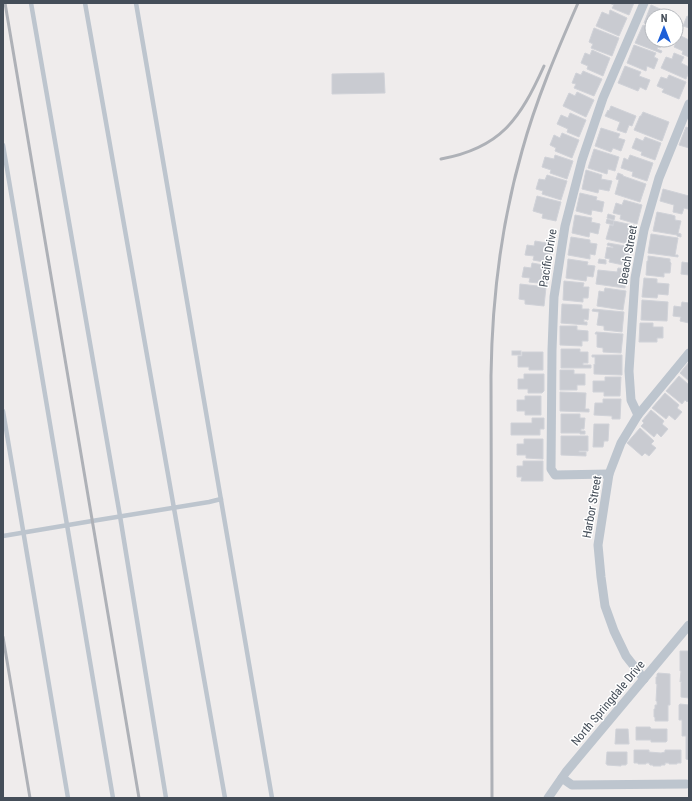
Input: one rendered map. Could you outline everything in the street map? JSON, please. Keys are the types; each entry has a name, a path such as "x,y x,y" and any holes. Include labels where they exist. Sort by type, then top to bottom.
{"street":[{"name":"Pacific Drive","path":"609,474 555,474 551,469 554,297 565,226 582,160 603,98 644,3"},
{"name":"Beach Street","path":"638,415 631,400 629,372 635,278 644,230 659,178 689,104"},
{"name":"Harbor Street","path":"644,679 626,656 614,631 605,606 598,545 609,474 621,443 638,415 689,353"},
{"name":"North Springdale Drive","path":"548,798 562,778 689,625"},
{"path":"562,778 572,785 686,784"}],"lane":[{"path":"32,3 120,516 166,798"},
{"path":"85,3 225,798"},
{"path":"136,3 272,798"},
{"path":"3,145 113,798"},
{"path":"3,410 68,798"},
{"path":"3,536 221,499"}],"building":[{"path":"609,3 634,3 629,15 612,8 614,5"},
{"path":"651,5 658,8 650,8"},
{"path":"610,10 627,18 619,36 596,26 602,12 609,15"},
{"path":"687,16 689,17 689,28 684,26"},
{"path":"643,25 644,25 644,46 635,43"},
{"path":"594,28 619,38 612,56 591,48 593,44 589,42"},
{"path":"684,38 689,40 689,57 682,54 683,51 676,48 684,48"},
{"path":"634,45 656,53 654,57 658,59 654,69 647,66 646,71 627,63"},
{"path":"648,48 658,48 662,51 661,53"},
{"path":"592,50 610,58 603,76 587,69 588,66 581,63 585,53 590,55"},
{"path":"674,53 684,57 681,63 689,67 689,72 686,79 661,68 666,57 672,59"},
{"path":"625,66 641,72 639,76 650,80 646,90 640,87 638,91 618,83"},
{"path":"583,71 602,79 594,96 574,88 576,84 572,83 576,73 581,75"},
{"path":"384,73 385,93 332,94 332,74"},
{"path":"669,75 686,82 679,99 662,92 664,89 657,86 661,77 667,79"},
{"path":"577,92 594,100 586,117 563,106 569,93 575,96"},
{"path":"611,106 636,116 632,126 629,125 626,133 617,130 620,122 605,116"},
{"path":"643,112 669,122 662,141 634,130"},
{"path":"570,113 586,120 579,137 567,132 568,129 557,124 561,115 568,118"},
{"path":"686,127 689,128 689,148 679,145"},
{"path":"601,128 620,134 618,138 625,140 621,151 613,148 611,152 595,146"},
{"path":"562,133 579,140 572,158 555,151 556,148 550,145 554,135 560,138"},
{"path":"645,137 661,143 655,160 641,155 642,152 632,148 636,138 643,141"},
{"path":"594,149 619,157 615,171 608,169 607,174 588,168"},
{"path":"555,155 573,161 567,179 550,173 551,170 542,167 545,157 554,159"},
{"path":"630,155 653,163 647,181 632,176 633,172 621,168 624,158 628,160"},
{"path":"586,170 602,175 601,179 612,181 609,191 599,189 598,193 582,189"},
{"path":"618,173 646,184 640,202 615,194 619,180 616,179"},
{"path":"547,175 567,181 561,200 542,194 543,191 536,189 539,179 545,180"},
{"path":"663,189 689,196 688,209 684,208 682,214 673,212 674,205 660,201"},
{"path":"580,193 597,197 596,200 604,202 602,212 592,210 591,215 576,211"},
{"path":"537,196 561,202 556,221 542,218 543,214 533,211"},
{"path":"624,200 642,205 637,224 620,219 621,215 613,213 616,203 622,205"},
{"path":"657,212 675,216 675,220 681,221 678,233 681,234 681,237 653,231"},
{"path":"608,214 615,216 614,220 607,218"},
{"path":"575,215 592,218 591,222 600,224 598,234 590,232 589,237 572,233"},
{"path":"607,219 614,221 613,225 606,223"},
{"path":"614,221 637,226 633,245 606,239 610,225 613,226"},
{"path":"651,234 678,238 675,255 678,255 678,257 648,253"},
{"path":"571,237 590,240 590,243 597,244 595,255 590,254 590,259 568,255"},
{"path":"535,241 553,244 549,263 533,260 534,256 525,255 527,245 534,246"},
{"path":"608,243 631,247 628,266 609,262 610,259 605,258 607,247 613,248 607,245"},
{"path":"648,256 670,259 670,273 664,273 664,277 646,275"},
{"path":"568,259 588,262 587,265 595,266 593,277 587,276 586,281 566,278"},
{"path":"599,259 606,260 606,264 598,263"},
{"path":"682,262 689,263 689,275 681,274"},
{"path":"532,263 549,266 547,284 529,282 530,278 522,277 524,267 531,268"},
{"path":"618,268 627,269 625,288 596,284 598,270 617,272"},
{"path":"644,278 657,279 657,283 669,284 668,295 658,294 657,298 642,297"},
{"path":"564,281 584,283 583,287 589,287 588,298 583,298 583,302 563,300"},
{"path":"520,284 546,287 544,306 525,304 525,300 519,299"},
{"path":"605,288 626,291 623,310 597,306 599,291 604,292"},
{"path":"642,300 668,302 667,321 641,320"},
{"path":"682,302 689,303 689,323 680,321 681,317 673,316 674,306 681,307"},
{"path":"562,304 582,305 582,309 589,309 588,320 584,319 584,322 587,322 587,325 561,323"},
{"path":"593,309 624,312 622,332 604,330 604,326 597,325 599,312 592,311"},
{"path":"640,323 653,323 653,327 663,327 663,338 657,338 657,342 639,342"},
{"path":"560,326 577,326 577,330 588,331 588,341 582,341 582,346 560,345"},
{"path":"596,332 623,334 621,353 603,352 603,348 597,347"},
{"path":"561,349 580,349 580,352 588,352 588,363 583,363 583,365 591,365 591,368 561,368"},
{"path":"512,351 521,351 521,355 512,355"},
{"path":"522,352 543,352 543,370 529,370 529,367 518,367 518,356 522,356"},
{"path":"592,355 622,355 622,375 594,374 595,357 592,357"},
{"path":"689,362 689,381 680,373"},
{"path":"560,370 574,370 574,374 585,374 585,385 577,385 577,390 560,390"},
{"path":"524,374 544,374 544,391 542,393 528,393 528,389 518,389 518,379 524,379"},
{"path":"679,376 689,385 689,400 687,402 685,400 682,404 666,391"},
{"path":"605,377 621,377 620,396 604,396 604,392 593,392 593,381 605,381"},
{"path":"560,392 586,393 585,409 589,409 589,412 560,411"},
{"path":"665,393 679,405 677,408 682,412 675,420 669,415 666,419 652,408"},
{"path":"525,396 541,396 541,415 525,415 525,411 517,411 517,400 525,400"},
{"path":"603,399 621,399 620,419 612,419 612,416 594,415 595,403 603,403"},
{"path":"651,410 664,421 662,424 668,429 661,437 657,433 654,437 641,426 644,423 642,421"},
{"path":"561,414 580,414 580,418 585,418 584,429 581,429 581,431 585,431 585,434 561,433"},
{"path":"532,418 544,418 544,429 540,429 540,435 511,435 511,423 532,423"},
{"path":"594,424 609,424 608,441 604,441 603,447 593,447"},
{"path":"640,428 654,441 651,444 656,448 649,456 645,453 642,456 627,443"},
{"path":"561,436 588,436 588,451 579,451 586,452 586,456 561,455"},
{"path":"524,439 543,439 543,459 526,458 526,455 517,455 517,444 524,444"},
{"path":"523,461 543,461 543,481 521,481 522,477 517,477 517,466 523,466"},
{"path":"680,651 689,651 689,698 681,697 682,682 680,682"},
{"path":"658,673 670,674 670,705 668,705 668,721 655,721 654,717 655,705 657,705 656,677"},
{"path":"680,704 689,705 689,760 686,759 686,736 682,736 682,720 679,720"},
{"path":"636,727 667,729 667,741 651,742 651,740 636,740"},
{"path":"616,729 628,729 629,744 615,744"},
{"path":"634,750 649,750 649,752 661,753 665,752 665,750 681,750 681,763 665,763 665,765 661,766 653,766 649,763 634,763"},
{"path":"607,752 627,752 627,764 621,766 607,765"}],"railway":[{"path":"5,3 139,798"},
{"path":"492,798 491,376 493,319 499,262 508,206 522,151 540,94 578,3"},
{"path":"441,159 462,154 494,139 517,116 544,66"},
{"path":"3,637 30,798"}]}
